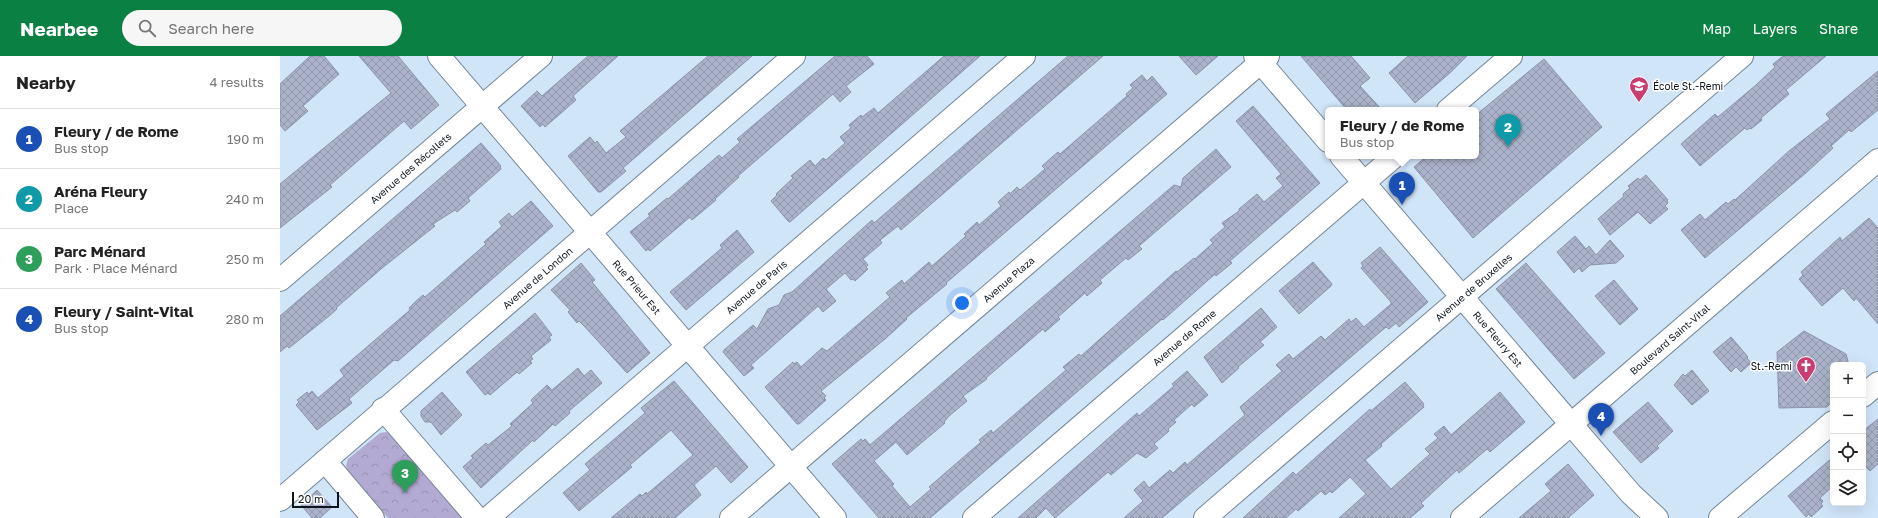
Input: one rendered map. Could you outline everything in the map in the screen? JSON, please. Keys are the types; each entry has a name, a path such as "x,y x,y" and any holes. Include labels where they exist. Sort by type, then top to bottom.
{"street":[{"name":"Rue Prieur Est","path":"439,56 835,518"},
{"name":"Avenue des Récollets","path":"280,280 541,56"},
{"name":"Avenue de London","path":"280,500 383,409 794,56"},
{"name":"Avenue de Paris","path":"488,518 1024,56"},
{"path":"1452,107 1511,56"},
{"name":"Avenue de Bruxelles","path":"1205,518 1742,56"},
{"path":"1261,58 1325,137"},
{"name":"Avenue Plaza","path":"730,518 1261,58"},
{"name":"Rue Fleury Est","path":"1344,159 1631,494 1657,518"},
{"name":"Avenue de Rome","path":"974,518 1392,159"},
{"name":"Boulevard Saint-Vital","path":"1462,518 1878,160"},
{"path":"1866,393 1878,383"},
{"path":"383,409 477,518"},
{"path":"1720,518 1830,425"},
{"path":"325,461 373,518"}],"green space":[{"path":"386,432 391,434 463,518 388,518 349,473 346,466 348,459 380,433"}],"building":[{"path":"310,56 324,56 339,74 303,106 308,111 285,131 280,125 280,84"},
{"path":"359,56 398,56 439,105 411,129 404,121 330,185 332,187 280,228 280,184 391,93"},
{"path":"588,56 618,56 573,96 576,100 545,127 543,124 540,127 521,106 537,91 542,96"},
{"path":"708,56 752,56 623,168 626,171 601,192 598,192 568,156 590,137 595,143 597,141 606,153 626,137 620,131"},
{"path":"835,56 867,56 874,64 846,86 851,92 840,102 833,94 738,176 739,177 715,199 716,200 692,220 690,217 650,251 648,249 646,251 630,232 650,216 648,214 667,198 668,199 719,155 722,158 740,142 737,139"},
{"path":"944,56 980,56 790,222 788,221 771,201 777,195 776,194 793,178 791,176 810,160 815,166 823,158 826,160 845,143 840,137 851,128 849,125 861,115 862,117 874,108 878,113"},
{"path":"1068,56 1103,56 901,230 898,226 880,240 882,243 863,259 868,265 866,267 868,269 855,281 853,279 851,280 845,273 826,289 836,301 823,312 818,306 751,365 754,368 744,376 723,352 724,350 753,325 757,329 768,309 779,305 784,295 792,292 872,220 874,223"},
{"path":"1179,56 1218,56 1196,75"},
{"path":"1301,56 1351,56 1370,78 1360,86 1379,107 1344,107"},
{"path":"1408,56 1467,56 1415,103 1389,73"},
{"path":"1783,56 1826,56 1786,90 1789,94 1761,118 1762,120 1751,129 1750,128 1747,130 1745,128 1700,166 1681,144 1715,114 1718,117 1756,85 1775,67 1773,64"},
{"path":"1544,59 1602,127 1473,238 1414,167 1423,159 1479,159 1479,113"},
{"path":"1878,71 1878,110 1851,132 1849,130 1831,146 1833,148 1807,172 1705,258 1681,230 1700,214 1705,220 1726,202 1728,204 1734,199 1735,200 1789,151 1830,119 1826,114"},
{"path":"1142,75 1147,81 1152,76 1167,94 946,283 947,284 906,318 907,319 885,339 821,391 826,396 824,398 826,400 799,424 797,424 765,387 793,362 794,364 797,362 801,367 822,348 827,351 890,297 886,293 902,280 904,284 929,262 932,266 966,236 964,234 977,222 979,225 1001,206 998,202 1009,192 1010,194 1017,187 1020,190 1045,169 1042,166 1051,158 1058,152 1060,154 1127,96 1126,94 1133,88 1130,85"},
{"path":"1253,106 1320,183 1230,261 1232,263 1216,276 1215,274 930,518 879,518 832,464 861,439 863,441 865,439 870,445 1174,185 1181,187 1183,178 1216,149 1231,167 1139,246 1142,249 1128,260 1126,258 1100,280 1102,283 1087,296 1085,293 1058,317 1060,319 1045,332 1043,329 986,378 987,379 963,396 967,401 949,416 944,422 945,423 907,455 896,442 874,461 894,484 892,486 910,507 931,489 929,487 981,442 979,440 991,430 993,433 1066,370 1063,367 1079,354 1081,356 1176,271 1177,272 1194,258 1195,259 1213,243 1210,240 1225,227 1222,223 1239,211 1239,209 1257,194 1264,202 1283,186 1276,178 1281,174 1236,121"},
{"path":"481,143 501,166 501,169 468,198 470,201 457,212 455,210 433,224 435,226 381,269 336,308 337,309 329,316 289,348 287,346 280,352 280,316"},
{"path":"1646,175 1668,200 1668,203 1665,206 1668,209 1650,224 1638,212 1610,235 1598,219 1624,196 1623,194 1630,188 1628,186 1638,178 1640,180"},
{"path":"531,201 553,226 398,361 394,360 349,399 352,403 317,430 296,405 299,402 297,400 307,392 309,394 312,391 318,398 344,376 340,370 410,310 409,308 423,295 425,297 486,244 484,242 502,226 499,222 509,213 512,217"},
{"path":"1869,218 1878,228 1878,324 1856,298 1854,301 1843,288 1822,306 1799,279 1803,275 1801,272 1840,237 1842,241"},
{"path":"737,230 754,252 686,310 670,292 722,248 720,245"},
{"path":"1575,236 1586,249 1589,246 1596,255 1610,240 1624,256 1616,263 1590,265 1582,272 1579,268 1574,273 1557,252"},
{"path":"1380,247 1428,302 1399,327 1396,323 1389,329 1386,327 1162,518 1124,518 1143,501 1134,490 1144,481 1149,488 1170,470 1173,473 1185,462 1187,465 1245,415 1240,407 1282,371 1276,365 1289,354 1293,359 1321,336 1325,340 1349,319 1351,322 1356,318 1364,327 1391,304 1391,302 1361,268 1363,266 1361,263"},
{"path":"1313,262 1332,284 1299,314 1279,291"},
{"path":"581,263 595,280 592,282 650,353 627,373 579,321 577,323 568,312 570,310 551,290"},
{"path":"1526,263 1605,353 1574,379 1496,289"},
{"path":"1614,280 1638,309 1620,325 1595,296"},
{"path":"1261,308 1277,327 1260,342 1264,345 1222,383 1204,357"},
{"path":"535,313 552,335 549,337 551,340 531,356 533,359 530,361 532,363 519,374 517,372 490,395 488,393 485,395 466,372"},
{"name":"St.-Remi","path":"1804,331 1846,354 1848,362 1830,362 1830,404 1827,407 1779,408 1777,352"},
{"path":"1731,337 1748,357 1747,358 1751,363 1741,372 1736,367 1731,372 1713,352"},
{"path":"578,368 584,376 591,370 602,383 569,411 570,413 555,426 553,424 534,442 533,440 481,488 463,467 473,458 471,456 486,443 488,445 512,426 510,424 533,403 531,400 547,385 552,390"},
{"path":"1692,370 1709,391 1692,405 1674,385 1683,374 1685,376"},
{"path":"1187,371 1208,395 1194,407 1192,404 1174,420 1176,422 1168,429 1169,431 1154,444 1158,448 1146,458 1137,453 1111,475 1108,472 1055,518 1046,508 1036,518 1018,518 1137,413 1139,416 1174,386 1172,384"},
{"path":"674,381 748,467 731,483 716,466 694,485 701,495 675,518 611,518 640,494 642,496 646,492 647,494 693,455 671,430 630,465 632,467 579,511 563,493 590,470 585,464 645,413 641,408"},
{"path":"1405,382 1424,404 1424,407 1381,444 1382,446 1365,460 1391,489 1430,454 1425,449 1438,438 1434,434 1444,426 1451,435 1500,392 1525,422 1490,452 1487,449 1459,473 1457,470 1421,503 1424,506 1410,518 1339,518 1366,494 1350,477 1332,493 1330,491 1325,495 1321,491 1298,511 1296,509 1286,518 1243,518 1293,472 1296,475 1370,409 1371,411"},
{"path":"442,392 462,415 441,435 431,422 425,422 421,416 421,411"},
{"path":"1648,402 1673,431 1657,446 1659,448 1641,463 1613,432"},
{"path":"1878,419 1878,464 1870,471 1866,467 1866,429"},
{"path":"1830,460 1830,489 1820,498 1823,501 1821,504 1823,506 1811,517 1809,514 1806,517 1788,496"},
{"path":"1568,464 1594,495 1568,518 1519,518 1551,491 1545,484"},
{"path":"317,490 332,507 320,518 312,518 301,505"}],"place":[{"name":"École St.-Remi","path":"1639,103"},
{"name":"Aréna Fleury","path":"1508,147"},
{"name":"Fleury / de Rome","path":"1402,205"},
{"name":"St.-Remi","path":"1806,383"},
{"name":"Fleury / Saint-Vital","path":"1601,436"},
{"name":"Parc Ménard","path":"405,493"}]}
